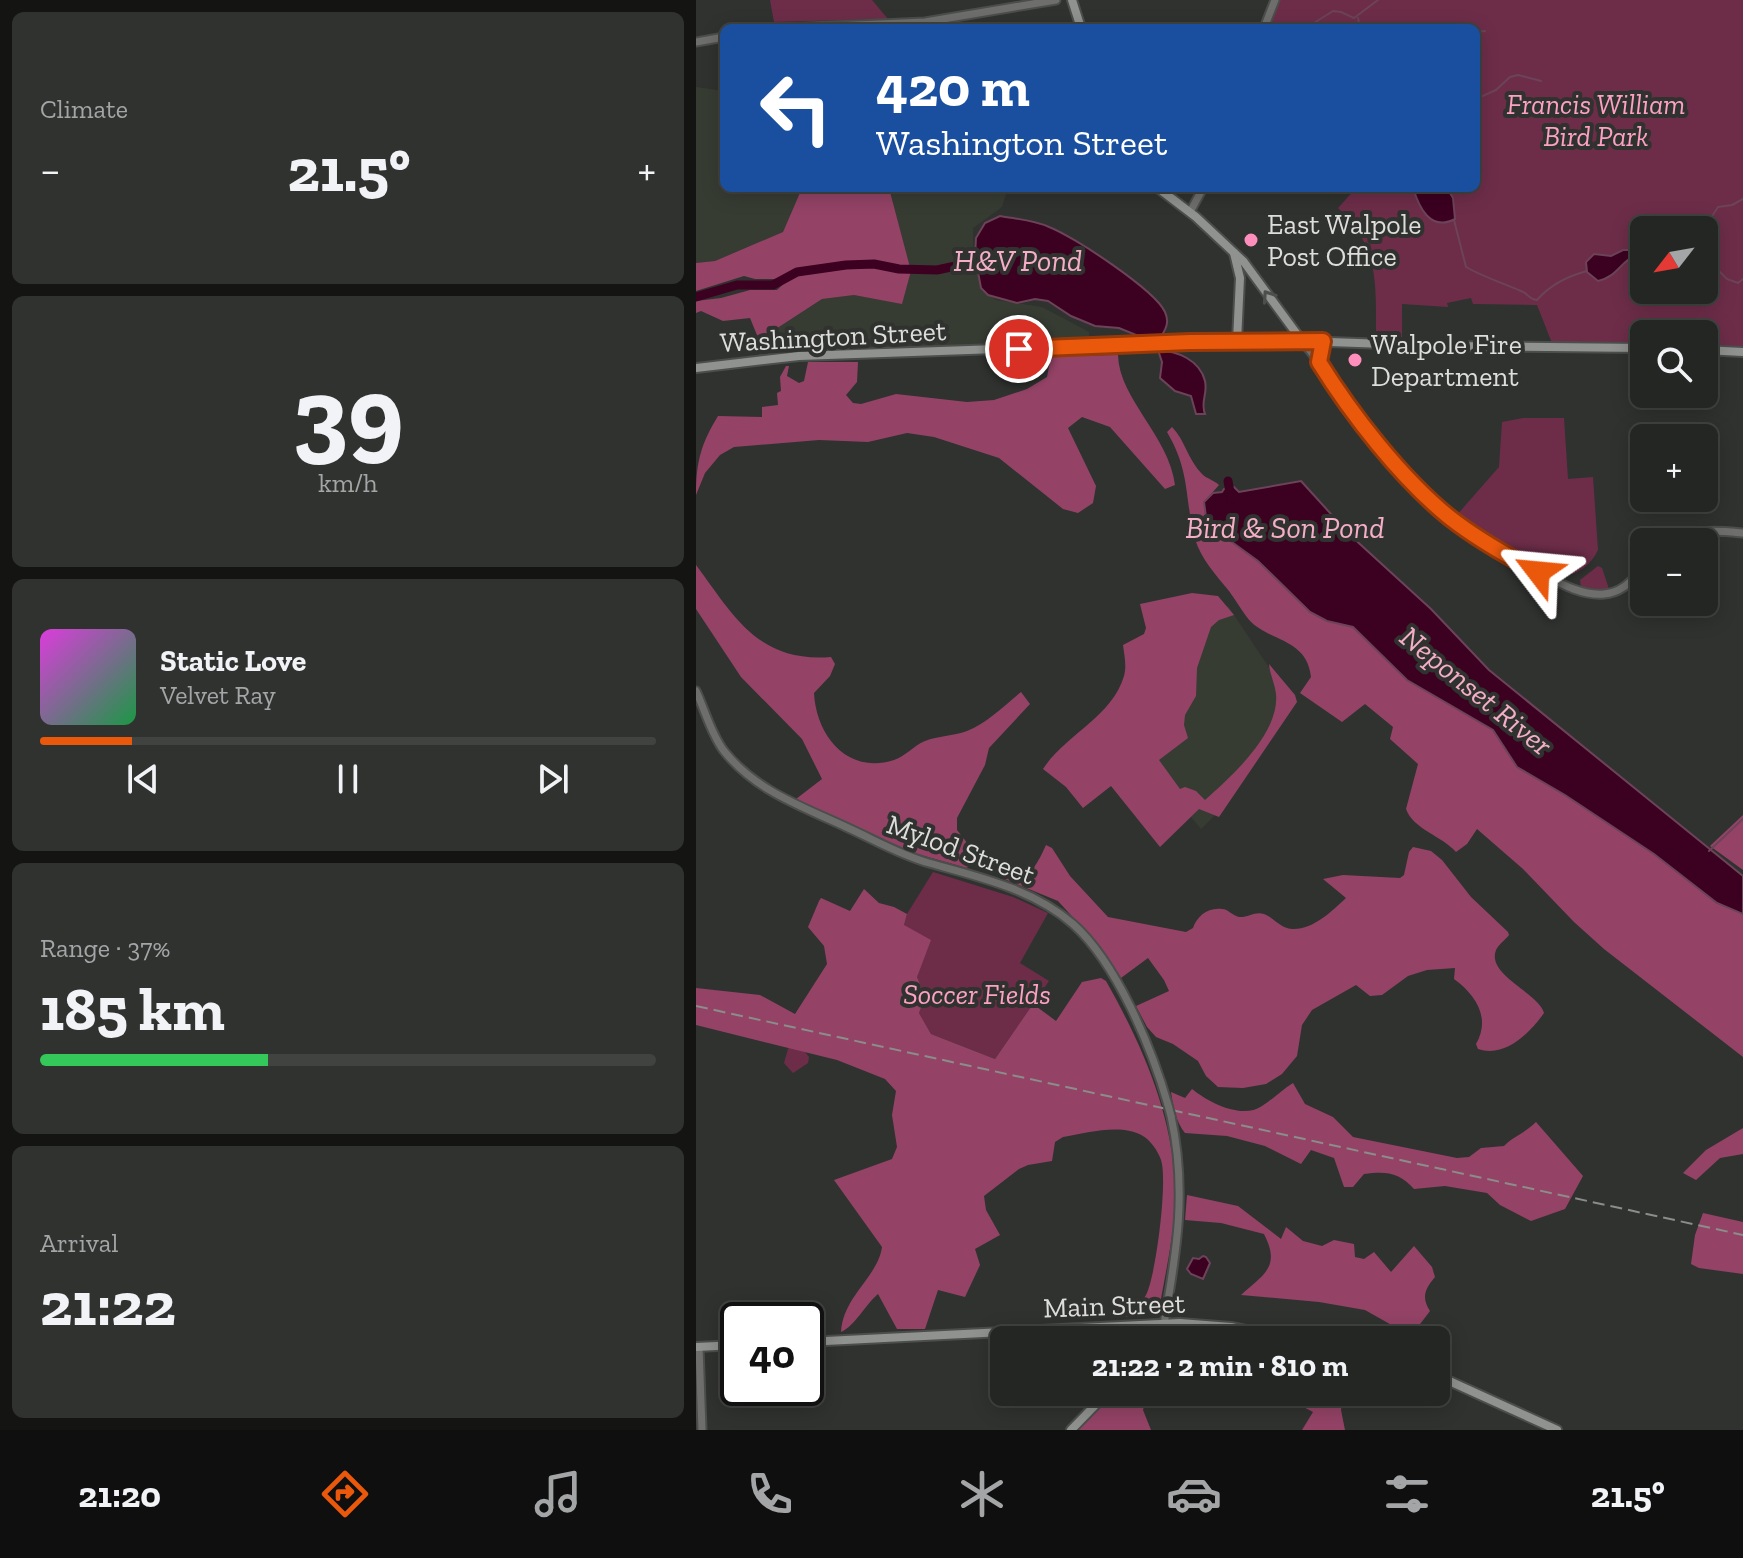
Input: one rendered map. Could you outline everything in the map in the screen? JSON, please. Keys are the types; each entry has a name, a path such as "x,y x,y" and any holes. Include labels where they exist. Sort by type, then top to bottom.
{"main road":[{"path":"1072,0 1080,24"},
{"path":"1163,192 1244,262 1302,341"},
{"path":"1234,252 1240,278 1237,341"},
{"name":"Washington Street","path":"696,368 799,356 1134,343 1323,341 1630,348"},
{"path":"1718,351 1743,352"},
{"name":"Main Street","path":"824,1341 1164,1324 1224,1326"},
{"path":"697,1347 720,1346"},
{"path":"1450,1381 1557,1430"},
{"path":"1071,1430 1094,1406"}],"street":[{"path":"890,24 916,23 1056,0"},
{"path":"1266,24 1275,0"},
{"path":"696,42 720,38"},
{"path":"1190,212 1201,192"},
{"path":"1302,341 1367,432 1448,516 1489,544 1563,585 1590,594 1604,594 1620,590 1630,581"},
{"path":"1319,362 1323,341"},
{"path":"1718,532 1743,533"},
{"name":"Mylod Street","path":"696,691 722,748 768,790 891,850 1026,894 1074,925 1095,950 1133,1014 1155,1063 1176,1142 1181,1219 1164,1324"},
{"path":"697,1347 702,1430"}],"shaded area":[{"path":"696,87 720,90 720,192 800,192 783,232 715,261 696,263"},
{"path":"800,192 890,192 911,271 902,304 854,295 822,299 759,340 750,318 723,321 701,311 696,313 696,301 750,290 777,290 799,269 775,279 744,276 696,291 696,263 715,261 783,232"},
{"path":"890,192 1007,192 1002,207 973,228 973,257 982,291 996,300 1042,307 1089,332 1089,341 759,358 759,340 822,299 854,295 902,303 911,271"},
{"path":"1118,355 1126,387 1171,467 1175,485 1165,489 1110,427 1082,417 1068,428 1096,486 1093,503 1078,513 1063,509 999,458 934,437 907,433 868,442 819,440 734,447 720,455 705,473 696,495 701,454 718,416 762,417 762,407 778,405 780,377 786,366 789,366 787,376 799,383 804,381 808,362 858,362 857,382 846,395 853,403 861,404 896,394 967,402 994,400 1027,389 1047,377 1051,356"},
{"path":"1172,427 1197,468 1219,485 1204,502 1214,529 1258,561 1310,612 1327,621 1353,627 1407,680 1494,730 1517,767 1654,854 1716,903 1743,914 1743,1057 1604,949 1523,869 1477,829 1467,844 1456,852 1415,822 1406,809 1418,764 1390,739 1393,727 1365,704 1342,722 1300,693 1311,677 1302,654 1254,624 1205,560 1195,539 1180,460 1167,432"},
{"path":"696,565 736,618 766,644 806,657 831,657 835,664 830,676 814,693 816,709 828,737 837,748 862,762 894,760 925,741 974,728 1021,692 1030,704 989,748 985,765 957,818 957,830 975,853 967,868 910,852 799,803 796,799 822,779 802,739 741,677 696,609"},
{"path":"1192,593 1218,596 1234,615 1219,620 1211,627 1197,668 1196,696 1185,715 1188,738 1159,760 1180,789 1185,787 1196,791 1205,800 1240,767 1262,739 1275,709 1276,694 1269,664 1295,695 1297,702 1219,817 1199,809 1160,847 1111,786 1083,808 1066,787 1043,769 1099,714 1118,690 1125,672 1123,645 1144,634 1146,628 1140,604"},
{"path":"1228,606 1292,702 1215,815 1201,829 1135,750 1210,617"},
{"path":"1743,815 1743,870 1710,846"},
{"path":"1046,845 1052,848 1070,876 1108,917 1186,932 1212,909 1224,909 1239,917 1264,914 1292,929 1307,926 1322,919 1346,898 1323,879 1343,875 1400,878 1404,875 1413,847 1431,851 1471,897 1508,932 1509,935 1496,950 1495,959 1499,968 1533,998 1544,1013 1516,1042 1488,1051 1478,1049 1476,1044 1482,1025 1479,1008 1469,992 1454,979 1455,968 1427,970 1408,976 1382,995 1370,996 1356,985 1312,1010 1302,1025 1297,1056 1282,1074 1266,1084 1243,1088 1218,1087 1206,1076 1198,1061 1156,1037 1147,1027 1136,1006 1169,991 1148,958 1121,978 1100,947 1058,901 997,876 999,870 993,867 997,863 1023,872 1032,869"},
{"path":"864,889 879,903 907,914 904,925 931,940 917,977 925,997 919,1013 931,1034 995,1059 1033,1004 1056,1021 1082,982 1101,978 1106,981 1131,1028 1152,1078 1161,1103 1172,1155 1175,1182 1173,1228 1160,1304 1155,1308 1137,1315 1111,1316 1143,1300 1150,1285 1162,1206 1161,1160 1154,1146 1143,1136 1125,1130 1104,1130 1063,1137 1055,1142 1052,1161 1019,1169 984,1196 986,1210 1000,1235 975,1249 980,1265 965,1297 938,1290 925,1329 897,1329 878,1294 841,1332 848,1308 874,1268 882,1247 834,1180 892,1159 897,1147 892,1115 896,1091 885,1079 837,1060 696,1025 696,988 760,995 795,1014 827,964 824,946 808,927 819,901 821,898 850,911"},
{"path":"1293,1083 1305,1104 1333,1117 1353,1137 1457,1158 1469,1157 1481,1148 1504,1146 1536,1122 1583,1176 1565,1209 1531,1221 1500,1205 1487,1193 1445,1186 1414,1189 1392,1174 1364,1174 1353,1187 1344,1187 1334,1158 1311,1150 1301,1164 1265,1146 1227,1136 1185,1133 1177,1119 1171,1092 1185,1098 1192,1089 1216,1104 1245,1111 1262,1106"},
{"path":"1743,1128 1743,1154 1720,1158 1696,1180 1683,1173 1706,1150"},
{"path":"1187,1195 1238,1206 1281,1239 1286,1227 1303,1241 1322,1246 1334,1240 1354,1244 1355,1257 1364,1259 1374,1252 1391,1272 1414,1246 1432,1267 1435,1277 1425,1293 1430,1311 1419,1326 1393,1326 1365,1310 1319,1302 1241,1295 1268,1269 1271,1254 1264,1234 1221,1223 1185,1220"},
{"path":"1703,1213 1743,1222 1743,1274 1699,1268 1691,1264 1695,1235"},
{"path":"1100,1406 1144,1406 1151,1430 1077,1430"},
{"path":"1302,1406 1341,1406 1345,1430 1302,1430 1313,1412"}],"green space":[{"path":"770,0 872,0 888,19 774,22"},
{"name":"Francis William Bird Park","path":"1280,0 1743,0 1743,349 1718,348 1718,320 1630,320 1630,346 1552,343 1537,305 1473,304 1471,298 1447,303 1448,307 1402,304 1402,339 1380,337 1376,331 1372,265 1368,250 1351,222 1338,208 1352,192 1480,192 1480,24 1271,24"},
{"path":"1523,418 1564,418 1568,479 1593,477 1598,550 1588,564 1576,573 1561,575 1544,571 1456,516 1499,467 1502,422"},
{"path":"1598,566 1602,568 1609,589 1581,587 1580,580"},
{"name":"Soccer Fields","path":"933,872 1013,897 1048,913 1020,963 1049,981 995,1059 931,1034 919,1013 924,997 917,977 919,969 904,925 907,914"},
{"path":"797,1042 809,1057 808,1063 793,1073 784,1063 788,1049"}],"water":[{"path":"1415,192 1449,192 1455,219 1446,222 1432,220"},
{"name":"H&V Pond","path":"1000,216 1037,223 1060,232 1130,278 1165,312 1167,324 1162,335 1141,337 1119,328 1095,326 1071,316 1048,301 1035,299 1017,303 988,295 981,288 975,256 976,238 985,223"},
{"path":"1630,250 1630,259 1610,276 1598,281 1587,272 1586,262 1594,254 1611,256"},
{"path":"1158,350 1173,352 1198,367 1205,381 1205,414 1196,414 1191,396 1175,391 1160,378 1162,362"},
{"name":"Bird & Son Pond","path":"1301,481 1350,535 1431,609 1489,670 1743,876 1743,914 1717,903 1654,854 1517,767 1493,730 1407,680 1353,627 1327,621 1310,612 1258,561 1214,529 1206,517 1204,502 1213,493 1234,487 1239,492"},
{"path":"1203,1256 1210,1263 1203,1279 1187,1269 1193,1258"}],"waterway":[{"path":"1312,24 1333,11 1354,18 1378,0"},
{"path":"1358,18 1359,24"},
{"path":"1480,32 1485,31"},
{"path":"1480,97 1496,90 1510,77 1518,75 1541,81"},
{"path":"1712,216 1718,207 1743,199"},
{"path":"1454,220 1466,267 1524,292 1530,298 1537,300 1560,282 1587,271"},
{"name":"Neponset River","path":"696,297 737,285 773,285 797,272 846,265 874,264 899,269 937,270 988,259"},
{"path":"1718,270 1727,279 1738,283 1743,279"},
{"name":"Neponset River","path":"1228,481 1231,499"},
{"path":"1709,851 1743,819"}],"railway":[{"path":"696,1006 1743,1235"}],"place":[{"name":"East Walpole Post Office","path":"1251,240"},
{"name":"Walpole Fire Department","path":"1355,360"}],"route":[{"path":"1019,349 1190,342 1323,341 1319,362 1367,432 1448,516 1538,572"}]}
